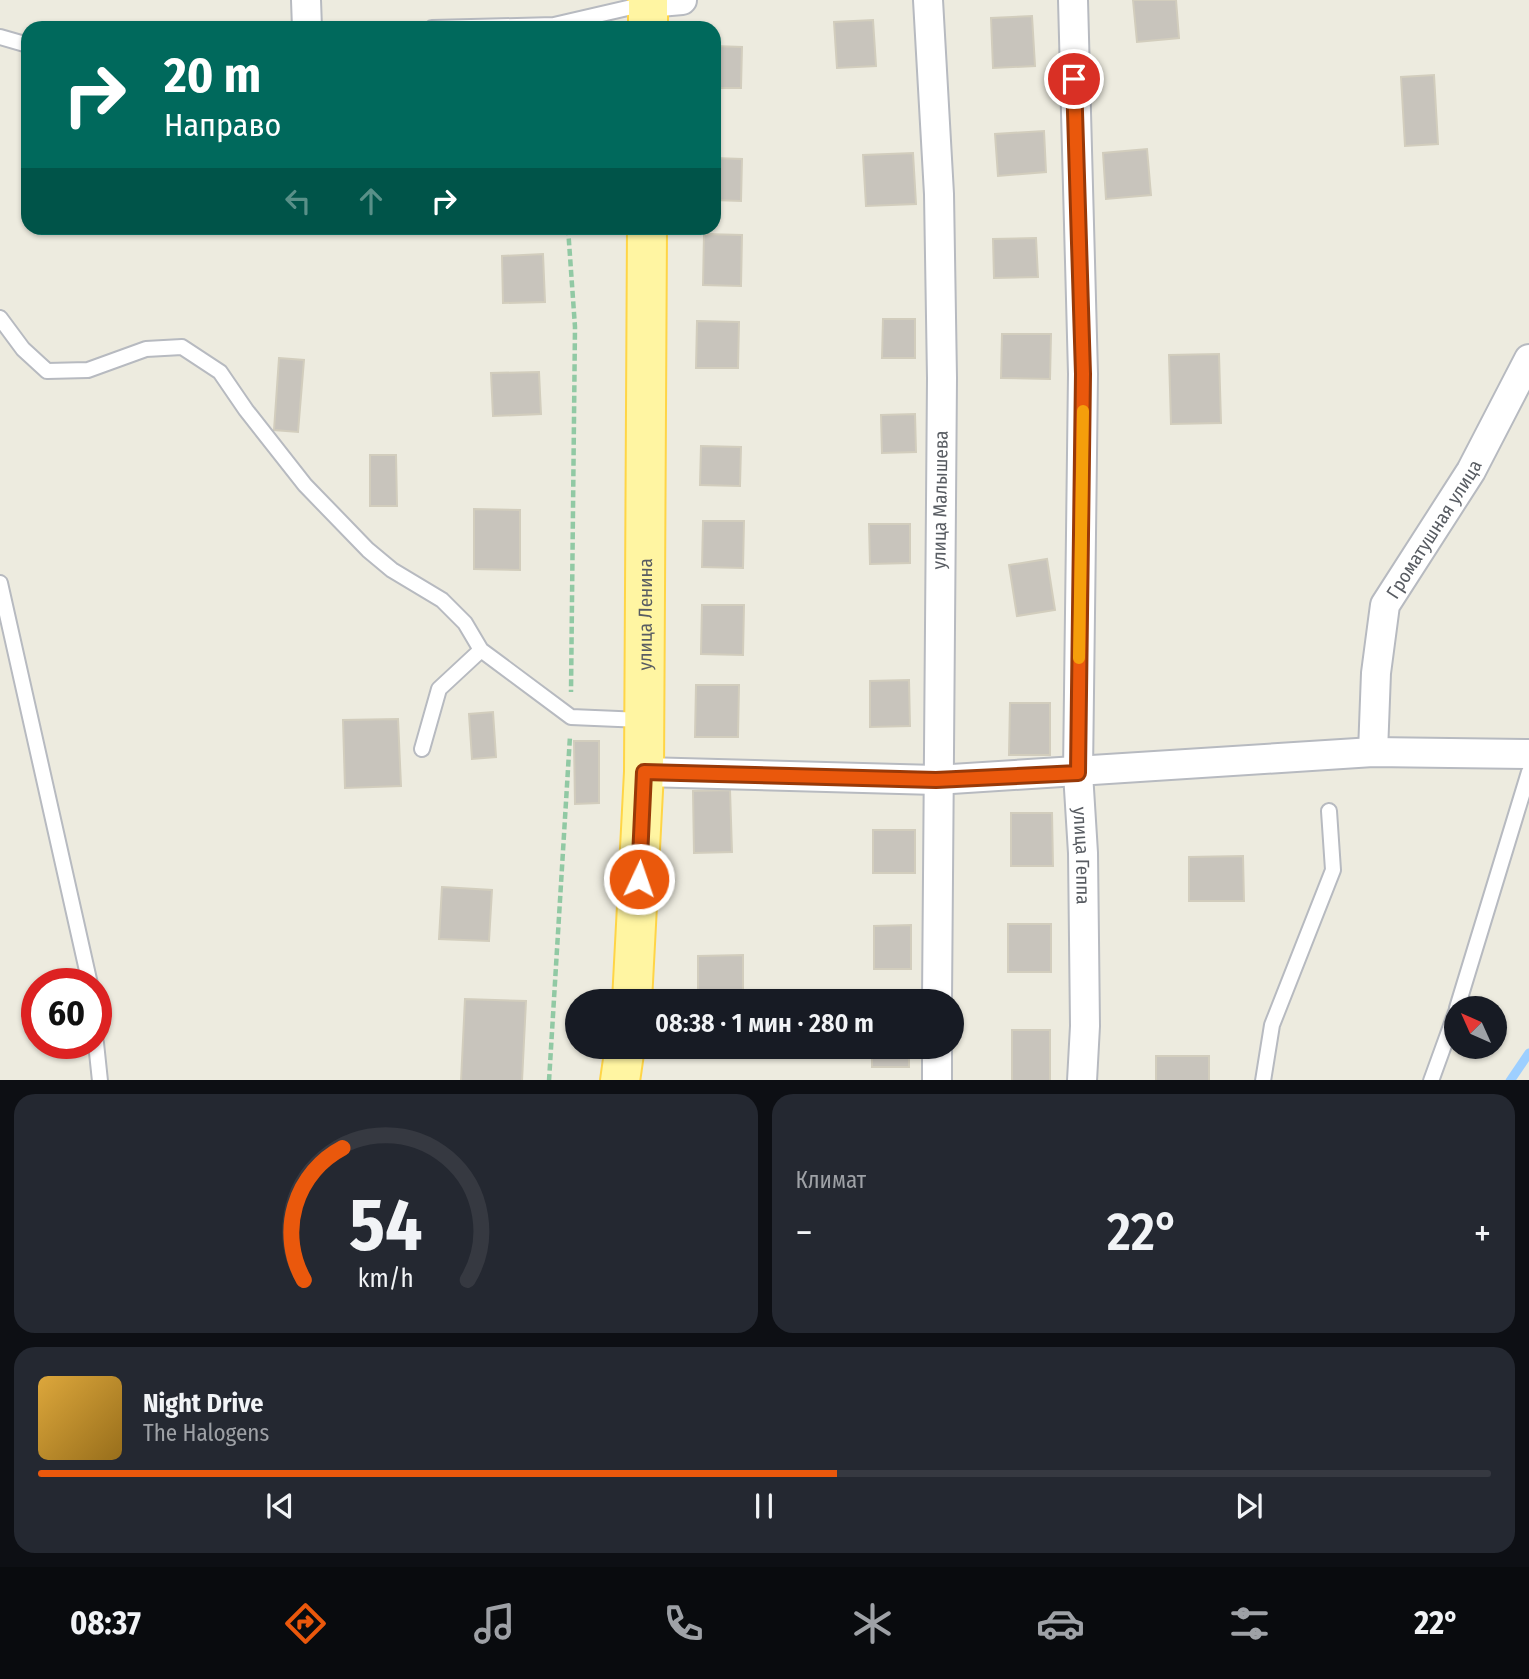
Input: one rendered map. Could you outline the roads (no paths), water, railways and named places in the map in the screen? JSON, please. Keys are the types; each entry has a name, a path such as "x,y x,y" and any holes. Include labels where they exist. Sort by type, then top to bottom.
{"main road":[{"name":"улица Ленина","path":"633,989 644,772 647,235"},
{"path":"620,1080 623,1059"}],"street":[{"path":"306,0 307,21"},
{"name":"улица Малышева","path":"928,0 939,194 942,378 936,780 937,989"},
{"name":"улица Геппа","path":"1073,0 1083,374 1078,773 1084,880 1085,1026 1082,1080"},
{"name":"Громатушная улица","path":"1373,752 1376,673 1385,605 1471,471 1529,359"},
{"path":"644,772 936,780 1373,752 1529,754"},
{"path":"937,1059 937,1080"}],"lane":[{"path":"573,21 657,8"},
{"path":"0,37 21,42"},
{"path":"0,318 23,349 47,371 88,370 146,349 182,346 220,372 305,485 368,550 392,570 442,600 465,623 481,650 571,717 644,720"},
{"path":"0,583 86,968"},
{"path":"422,749 439,689 481,650"},
{"path":"1461,996 1529,772"},
{"path":"1263,1080 1272,1025 1333,870 1329,811"},
{"path":"1432,1080 1444,1046"},
{"path":"98,1059 100,1080"}],"waterway":[{"path":"1511,1080 1529,1053"}]}
